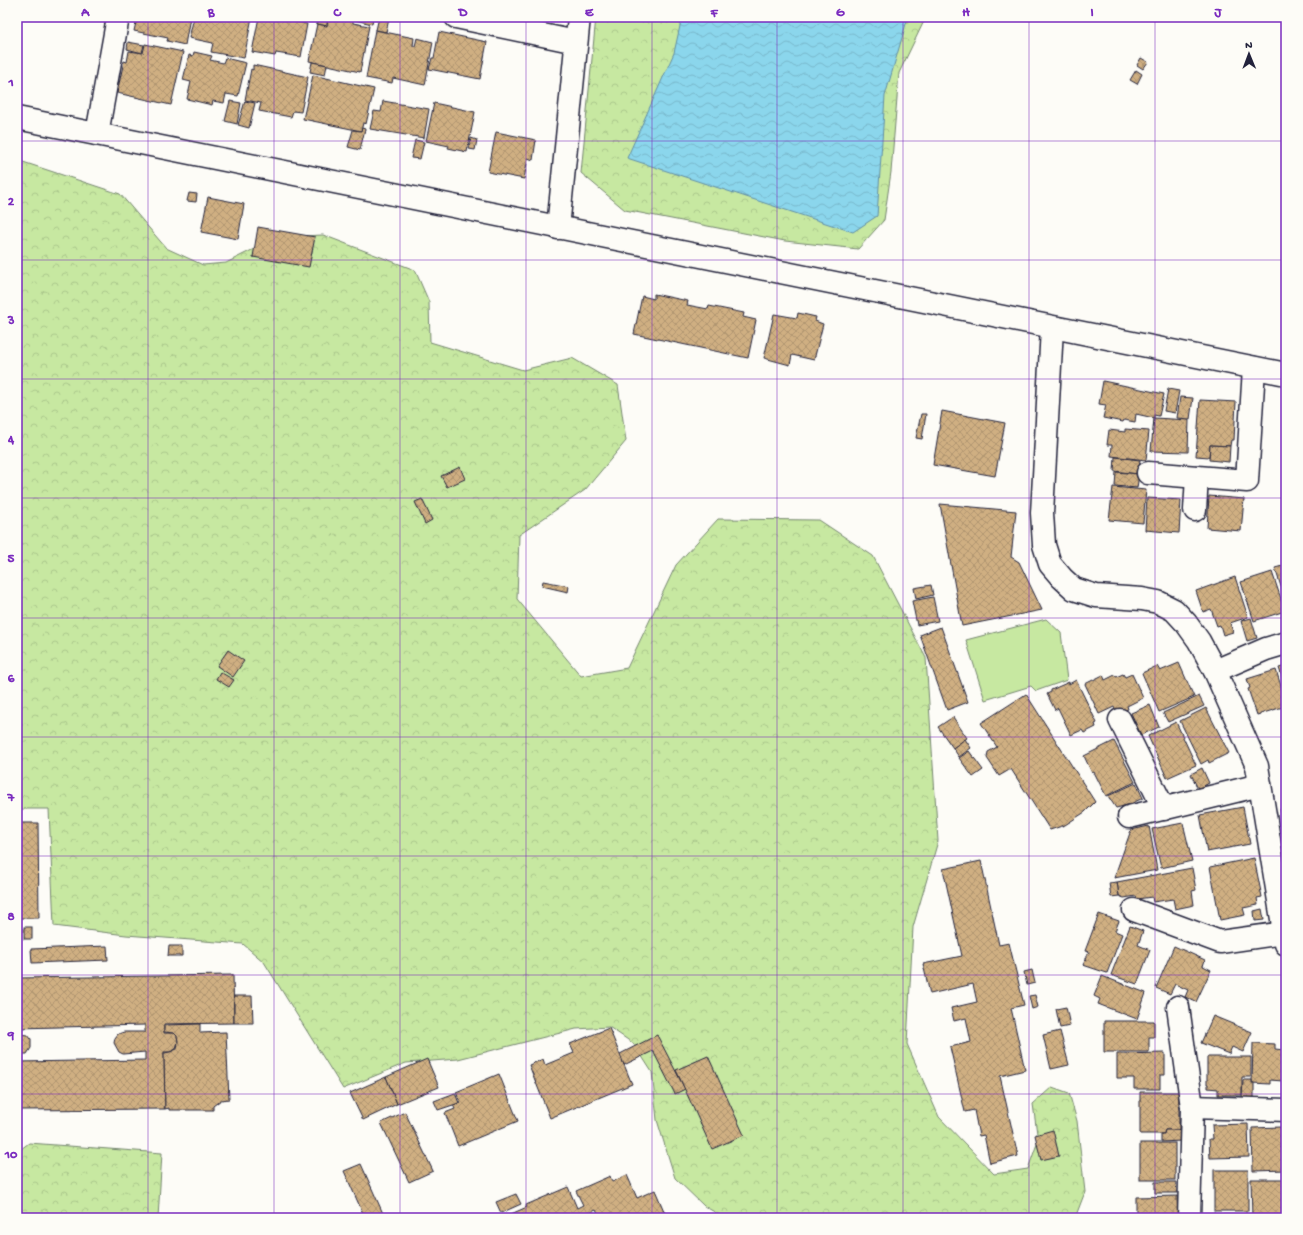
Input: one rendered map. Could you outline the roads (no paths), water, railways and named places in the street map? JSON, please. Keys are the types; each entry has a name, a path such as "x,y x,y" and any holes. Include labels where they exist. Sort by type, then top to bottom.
{"street":[{"path":"97,134 118,17"},
{"path":"456,17 576,42"},
{"path":"558,228 578,17"},
{"path":"17,118 1286,374"},
{"path":"1052,328 1042,513 1044,545 1050,564 1074,589 1096,596 1142,599 1158,602 1174,610 1200,641 1215,671 1257,766 1285,938 1220,942 1134,910"},
{"path":"1148,473 1247,480 1254,368"},
{"path":"1195,510 1197,477"},
{"path":"1215,671 1266,649 1286,643"},
{"path":"1120,720 1164,809"},
{"path":"1130,817 1260,785"},
{"path":"1178,1007 1192,1107 1189,1218"},
{"path":"1192,1107 1286,1110"}],"water":[{"path":"682,17 908,17 885,96 877,216 853,232 627,158 674,53"}]}
